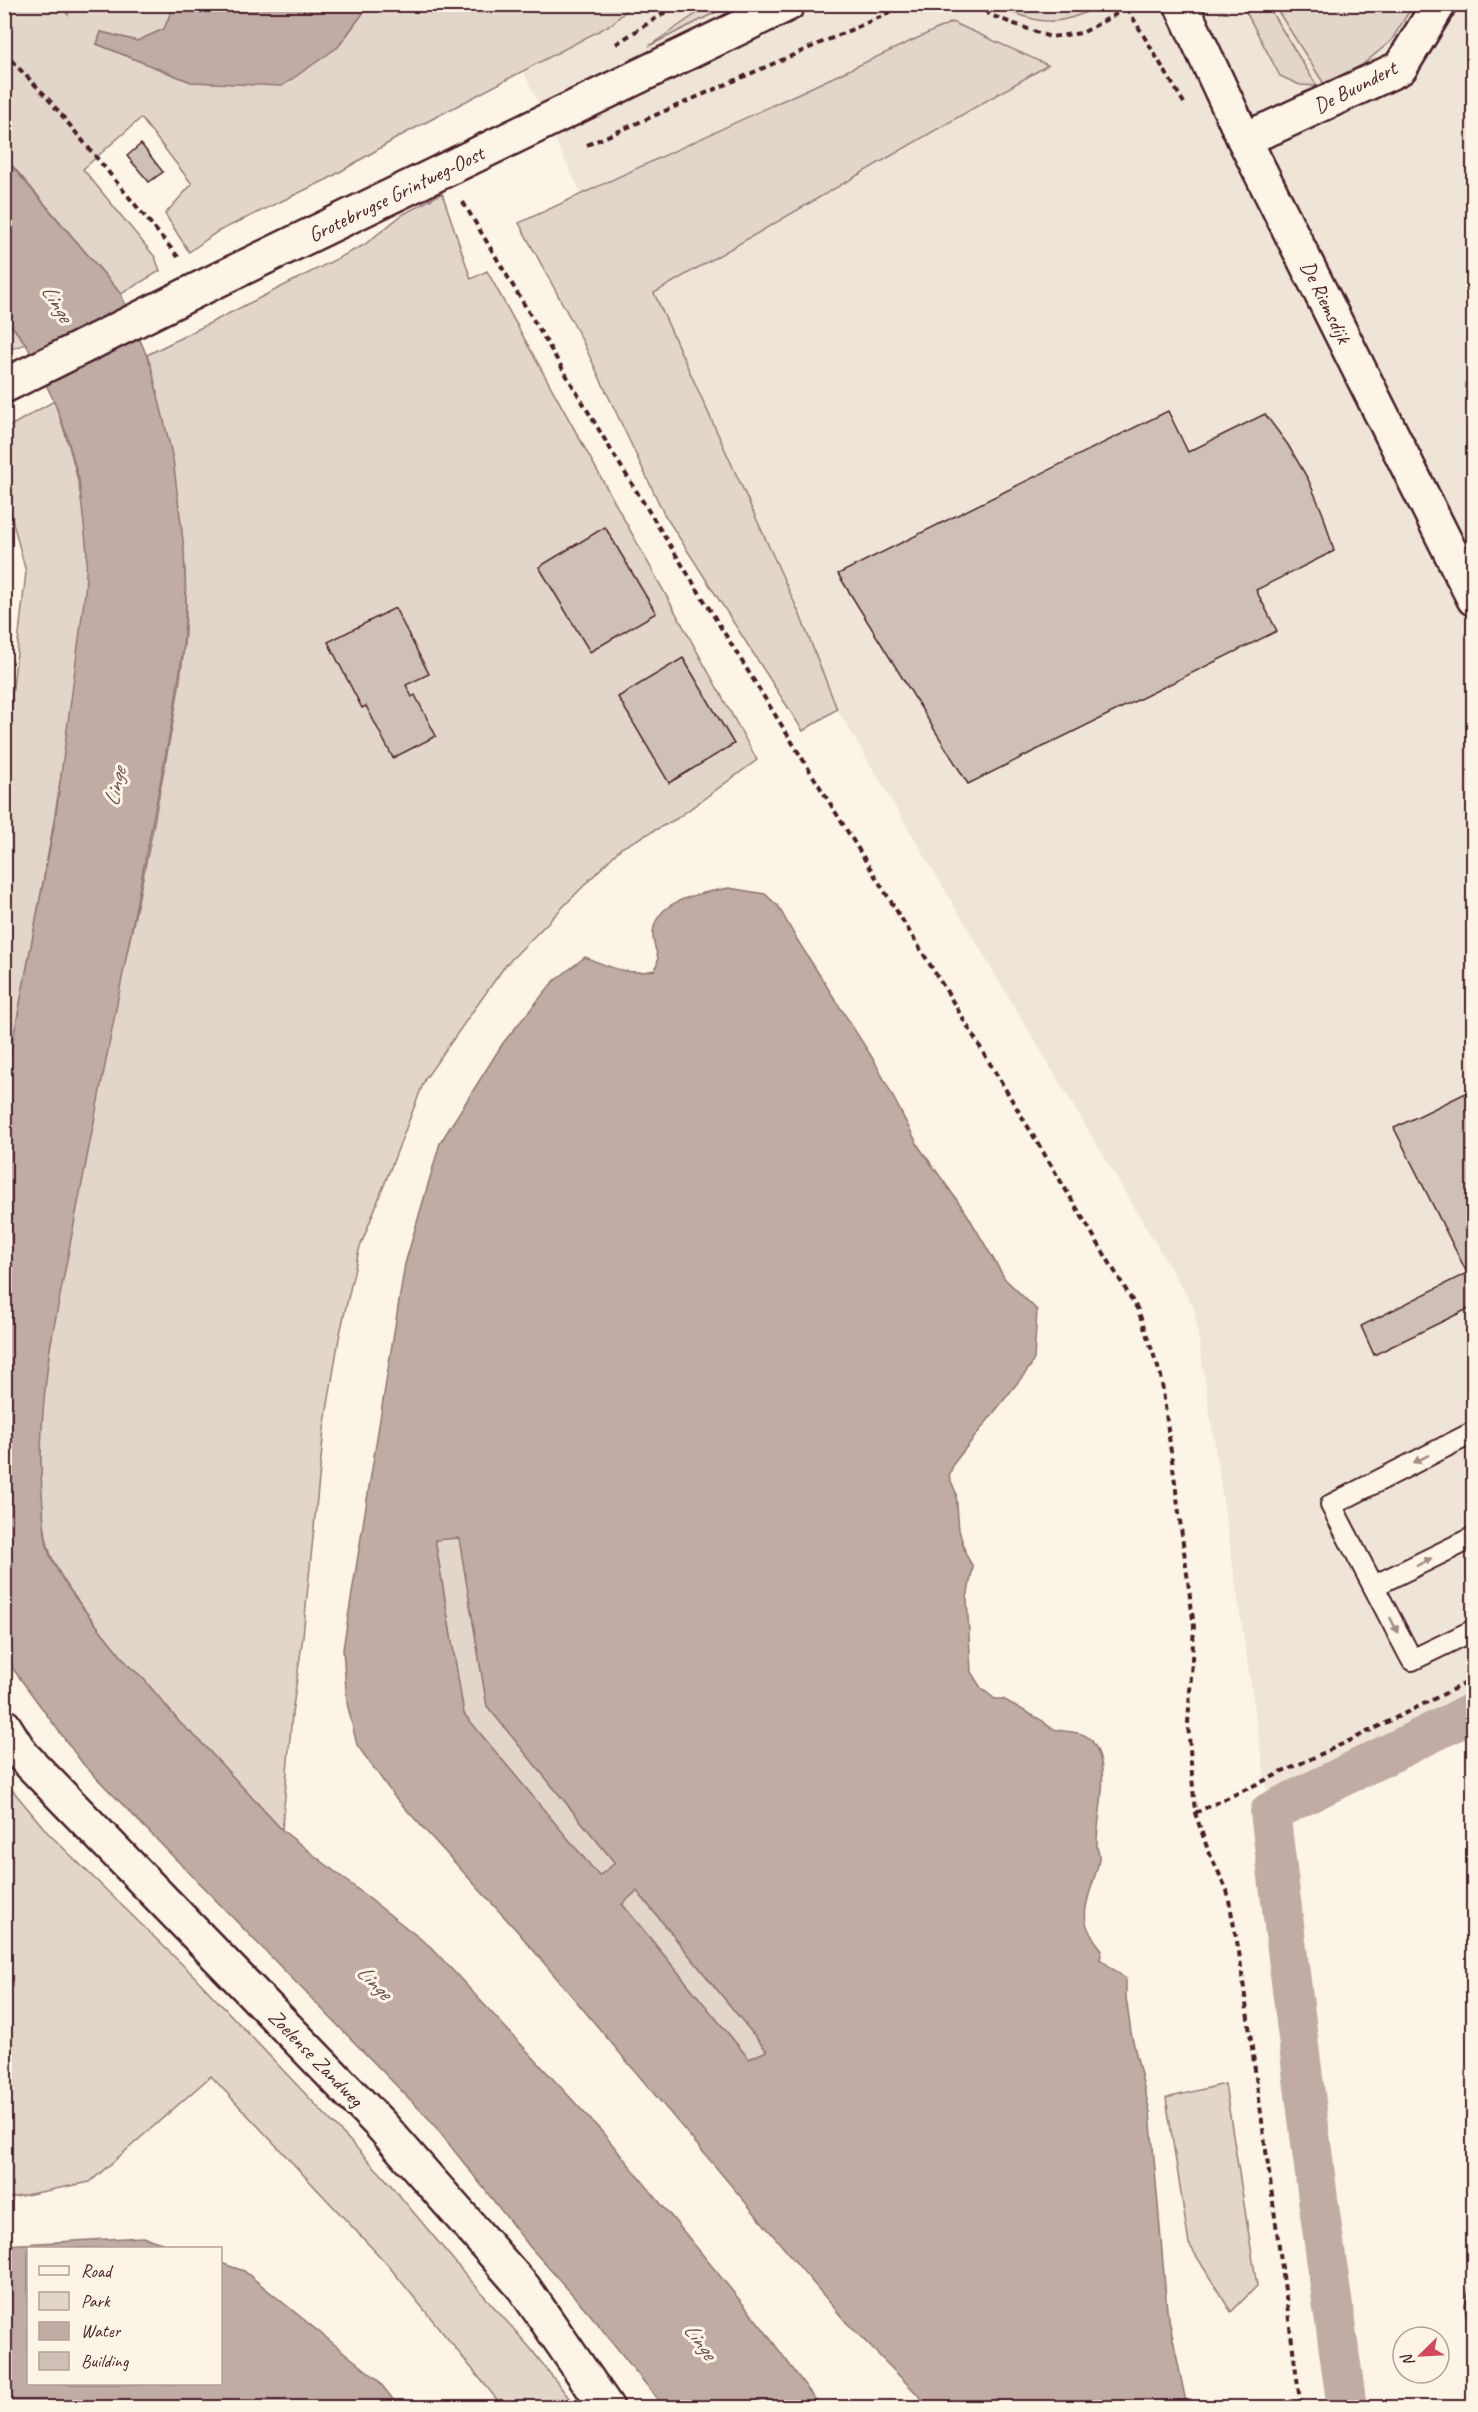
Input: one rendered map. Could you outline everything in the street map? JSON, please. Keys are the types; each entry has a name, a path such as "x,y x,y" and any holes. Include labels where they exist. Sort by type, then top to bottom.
{"street":[{"name":"Grotebrugse Grintweg-Oost","path":"11,383 788,4"},
{"name":"De Riemsdijk","path":"1181,4 1244,139 1473,599"},
{"name":"De Buundert","path":"1244,139 1400,68 1439,4"},
{"name":"Zoelense Zandweg","path":"4,1726 22,1755 381,2125 524,2288 608,2408"}],"lane":[{"path":"1473,1432 1331,1505 1412,1660 1473,1630"},
{"path":"1374,1587 1473,1536"}],"path":[{"path":"582,147 910,4"},
{"path":"977,4 990,15 1050,37 1082,33 1134,4"},
{"path":"4,53 45,95 182,261"},
{"path":"472,195 461,200 602,435 947,992 1137,1310 1161,1376 1194,1627 1188,1724 1196,1812 1208,1850 1227,1890 1239,1952 1301,2408"},
{"path":"1196,1812 1352,1740 1473,1679"}],"shaded area":[{"path":"608,5 1473,5 1473,1712 1270,1812 1194,1308 837,709 570,171 523,71"}],"green space":[{"path":"1102,4 1072,18 1048,21 1025,17 994,5"},
{"path":"4,5 61,5 68,15 70,5 174,5 164,29 137,41 101,32 97,44 191,82 338,47 369,5 632,5 612,24 402,135 328,179 217,232 189,252 165,214 192,184 141,118 83,169 155,257 160,271 121,294 5,157"},
{"path":"709,5 730,5 649,46"},
{"path":"1250,5 1267,5 1317,86 1300,85 1280,76 1244,8"},
{"path":"1274,5 1413,5 1391,41 1362,65 1324,84"},
{"path":"952,22 1048,65 654,293 800,615 837,709 803,731 664,514 580,336 519,223"},
{"path":"442,193 471,279 487,271 757,760 676,819 621,848 505,966 425,1079 359,1250 339,1338 324,1429 303,1636 292,1714 282,1830 198,1739 181,1724 142,1677 129,1666 62,1578 49,1549 44,1526 40,1467 44,1398 59,1294 104,1062 151,840 176,708 183,656 186,603 183,540 169,447 147,355 364,245 402,215"},
{"path":"4,317 26,344 5,351"},
{"path":"54,401 72,456 84,512 87,584 60,783 5,1082 4,767 26,572 5,492 5,429"},
{"path":"459,1537 487,1706 615,1863 599,1876 464,1714 435,1539"},
{"path":"5,1781 48,1833 193,1975 384,2177 531,2349 576,2407 503,2407 387,2264 211,2076 90,2182 5,2199"},
{"path":"637,1891 767,2051 749,2059 622,1904"},
{"path":"1225,2084 1257,2286 1231,2312 1189,2244 1166,2098"}],"water":[{"path":"174,4 369,5 338,47 282,86 191,82 97,44 101,32 137,41 164,29"},
{"name":"Linge","path":"4,157 121,294 151,366 173,459 184,549 186,606 183,650 173,717 50,1347 43,1407 41,1468 44,1529 50,1556 78,1601 129,1666 142,1677 181,1724 198,1739 282,1830 431,1947 603,2133 761,2326 821,2407 664,2407 589,2313 530,2247 430,2120 83,1764 5,1658 5,1082 55,821 85,593 87,552 79,480 66,433 54,401 26,344 5,317"},
{"path":"729,888 765,894 778,906 875,1062 919,1147 967,1214 1005,1279 1037,1310 1034,1359 1030,1367 954,1463 949,1476 956,1493 959,1530 966,1555 973,1567 967,1598 971,1672 981,1688 995,1699 1003,1699 1054,1729 1087,1736 1098,1752 1102,1765 1102,1793 1097,1834 1098,1866 1085,1915 1090,1933 1102,1950 1100,1959 1126,1979 1131,2033 1150,2112 1167,2310 1187,2407 930,2407 846,2322 518,1932 394,1796 357,1745 347,1703 343,1649 405,1264 440,1143 503,1043 553,982 585,957 627,971 655,970 658,957 653,938 655,925 660,915 679,901","holes":["459,1538 487,1706 615,1863 599,1876 464,1714 435,1540","637,1891 767,2051 749,2059 622,1904"]},
{"path":"143,2237 175,2247 27,2247 27,2385 222,2385 222,2263 244,2271 377,2379 399,2407 5,2407 5,2245"}],"building":[{"path":"141,144 163,172 149,182 127,156"},
{"path":"1168,411 1188,452 1265,414 1288,445 1308,479 1323,514 1334,551 1256,590 1277,631 968,784 838,574"},
{"path":"605,527 656,613 590,652 539,567"},
{"path":"395,608 429,674 406,685 412,697 415,695 436,736 393,758 366,706 362,708 328,642"},
{"path":"683,658 734,744 669,783 618,697"},
{"path":"1474,1089 1474,1306 1374,1355 1361,1326 1467,1273 1394,1128"},
{"path":"1474,2271 1474,2368 1465,2305"}],"waterway":[{"path":"1347,2408 1318,2199 1270,1812 1474,1712"}]}
